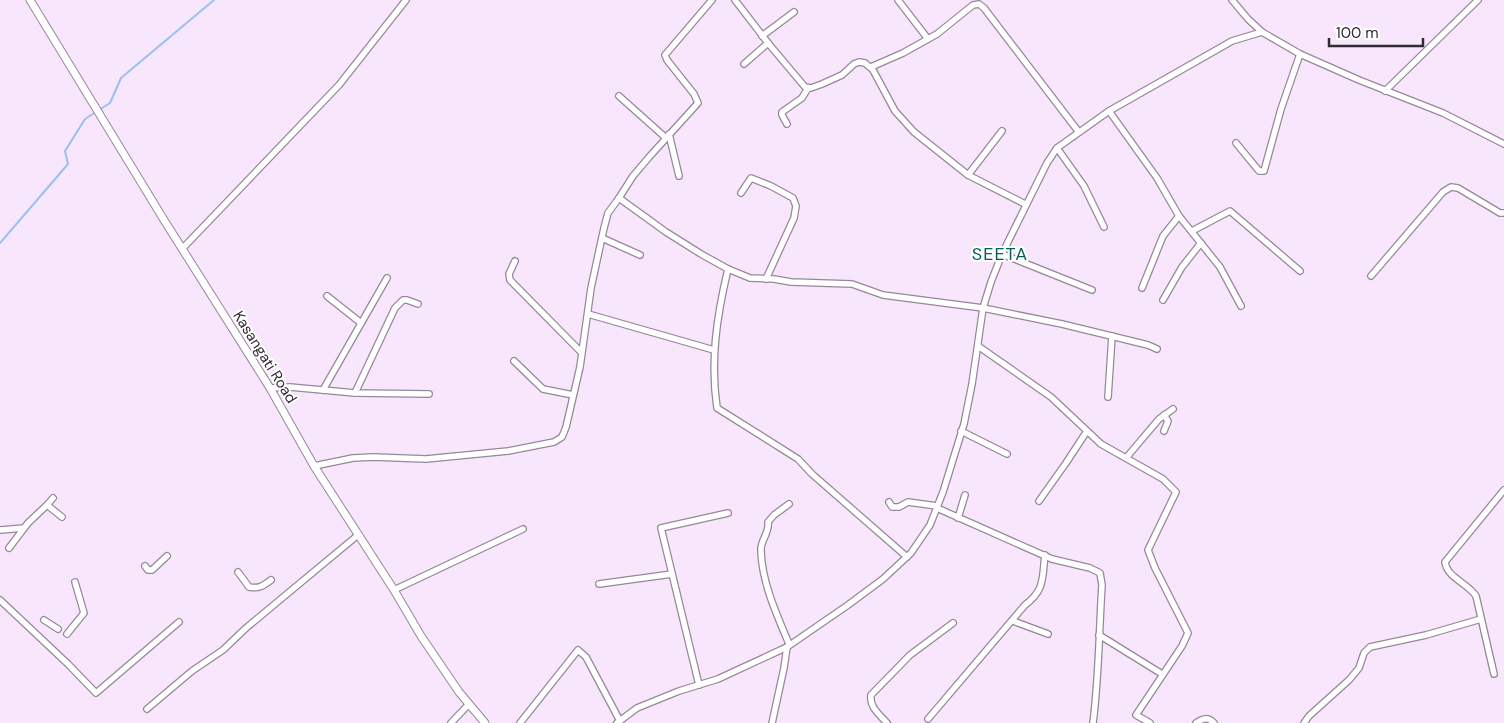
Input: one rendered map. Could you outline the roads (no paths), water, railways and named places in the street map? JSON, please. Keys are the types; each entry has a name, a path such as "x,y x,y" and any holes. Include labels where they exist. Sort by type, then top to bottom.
{"street":[{"name":"Kasangati Road","path":"30,0 182,249 270,388 314,466 394,590 421,636 459,692 486,723"},
{"path":"182,249 339,85 406,0"},
{"path":"314,466 352,458 426,459 508,451 554,442 562,437 580,367 581,352 608,213 620,198 633,176 697,106 698,101 665,55 712,0"},
{"path":"735,0 762,36 805,87 808,88"},
{"path":"898,0 928,39"},
{"path":"1232,0 1262,32 1300,54 1385,91 1443,113 1504,144"},
{"path":"1385,91 1478,0"},
{"path":"871,67 903,53 928,39 975,2 982,5 1078,132"},
{"path":"762,36 794,12"},
{"path":"520,723 578,650 586,657 618,722 637,708 718,679 788,646 883,579 911,552 930,525 943,492 961,431 972,384 983,308 990,282 1021,217 1025,204 1036,186 1046,163 1057,148 1109,111 1232,41 1262,32"},
{"path":"744,64 768,43"},
{"path":"1236,143 1259,171 1264,171 1281,108 1300,54"},
{"path":"787,124 782,116 782,112 802,98 808,88 842,75 854,64 859,62 866,63 871,67 895,111 914,132 968,175 1025,204"},
{"path":"619,96 668,136 679,176"},
{"path":"1109,111 1157,178 1179,216 1220,268 1241,306"},
{"path":"968,175 1002,131"},
{"path":"1057,148 1084,186 1104,227"},
{"path":"741,193 751,178 793,198 796,206 794,218 766,279"},
{"path":"1372,276 1443,192 1451,187 1458,188 1500,213 1504,213"},
{"path":"620,198 666,232 728,269 750,278 791,282 852,284 883,295 983,308 1062,324 1157,349"},
{"path":"1192,232 1228,212 1232,212 1300,271"},
{"path":"1142,288 1163,236 1179,216"},
{"path":"602,238 640,255"},
{"path":"1163,300 1182,267 1201,243"},
{"path":"1002,254 1092,290"},
{"path":"515,261 508,274 510,280 581,352"},
{"path":"728,269 716,329 714,350 718,408 798,459 812,474 907,556"},
{"path":"323,390 387,278"},
{"path":"327,296 361,324"},
{"path":"355,393 395,308 403,300 418,304"},
{"path":"588,314 714,350"},
{"path":"1108,397 1112,336"},
{"path":"978,346 1051,397 1101,444 1163,479 1176,492 1148,550 1155,568 1188,632 1182,646 1136,715 1150,723"},
{"path":"514,361 544,389 573,395"},
{"path":"270,388 290,387 355,393 429,394"},
{"path":"1126,458 1159,419 1173,409"},
{"path":"1164,415 1168,421 1164,431"},
{"path":"961,431 1007,454"},
{"path":"1039,501 1086,431"},
{"path":"1494,674 1476,596 1473,591 1450,572 1445,562 1504,490"},
{"path":"958,518 965,495"},
{"path":"9,548 24,528 53,498"},
{"path":"889,502 892,507 899,507 908,502 937,507 958,518 1045,555 1100,573 1102,585 1093,723"},
{"path":"772,723 788,646 767,586 761,551 762,540 769,529 768,522 789,504"},
{"path":"46,505 62,517"},
{"path":"699,685 660,528 728,513"},
{"path":"1,529 24,528"},
{"path":"394,590 523,529"},
{"path":"147,709 192,671 223,650 246,628 358,535"},
{"path":"928,719 1025,605 1036,596 1040,590 1045,555"},
{"path":"145,566 148,570 152,570 167,556"},
{"path":"238,572 249,587 263,587 271,580"},
{"path":"598,584 672,574"},
{"path":"67,634 84,613 75,582"},
{"path":"0,600 96,693 179,622"},
{"path":"1304,723 1349,680 1359,668 1364,653 1370,647 1481,619"},
{"path":"44,620 58,629"},
{"path":"1013,620 1048,634"},
{"path":"887,723 872,706 870,701 871,695 910,655 953,622"},
{"path":"1099,636 1162,674"},
{"path":"451,723 469,704"},
{"path":"1196,723 1201,719 1208,719 1214,723"}],"waterway":[{"path":"0,243 68,164 65,151 85,119 110,103 121,78 214,0"}],"district":[{"name":"SEETA","path":"1000,254"}]}
